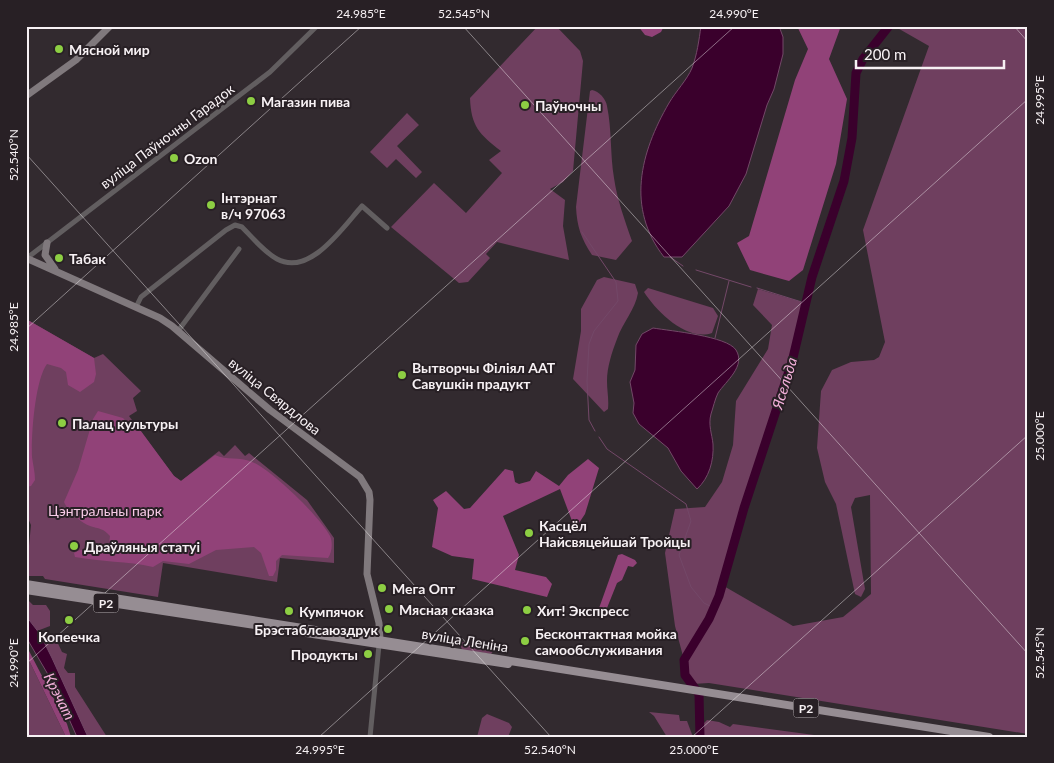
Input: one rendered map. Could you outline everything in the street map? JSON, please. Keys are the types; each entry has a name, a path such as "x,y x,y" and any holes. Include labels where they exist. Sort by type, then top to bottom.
{"main road":[{"path":"26,96 70,66 110,26"},
{"path":"47,243 45,255 57,271"},
{"name":"вуліца Свярдлова","path":"26,258 160,318 178,331 270,410 354,472 366,484 370,500 367,574 379,623 379,643"},
{"name":"вуліца Леніна","path":"27,587 530,667 537,666 662,685 989,737"}],"street":[{"name":"вуліца Паўночны Гарадок","path":"26,258 270,72 317,26"},
{"path":"136,307 141,297 226,230 235,225 242,227 277,259 302,262 314,257 362,206 387,228"},
{"path":"178,331 239,249"},
{"path":"370,737 379,643"}],"green space":[{"path":"538,26 556,26 580,51 583,61 573,171 563,182 550,189 565,200 563,226 569,260 497,242 486,254 490,258 468,282 459,283 391,227 434,183 466,213 502,173 489,160 501,151 482,134 474,123 470,98"},
{"path":"638,26 664,26 661,32 652,37 645,35"},
{"path":"797,26 841,26 829,59 847,99 836,164 803,270 789,281 750,270 737,243 749,236 795,80 808,49"},
{"path":"894,26 1028,26 1028,734 709,683 692,684 683,670 684,660 675,626 665,553 675,509 705,507 722,482 733,445 736,401 768,349 772,325 753,305 758,289 805,303 786,374 722,585 793,626 843,617 871,594 870,495 855,498 851,507 865,589 861,597 855,594 836,504 825,482 817,448 821,391 832,370 851,362 874,360 879,357 885,342 863,230 929,46"},
{"path":"592,90 600,94 606,103 610,124 615,186 632,241 616,260 592,255 582,238 577,221 576,207 590,91"},
{"path":"407,113 419,125 397,146 422,172 416,178 396,159 387,168 370,152"},
{"path":"604,277 635,284 638,293 612,354 607,376 608,409 604,412 573,379 581,331 581,309 597,280"},
{"path":"648,288 713,308 718,316 712,333 702,335 693,333 673,323 649,300 644,292"},
{"name":"Цэнтральны парк","path":"26,319 94,358 103,354 141,391 133,398 137,411 129,416 174,476 181,481 219,451 224,456 235,445 245,456 249,453 307,500 334,538 334,563 280,558 277,582 163,563 158,597 45,579 43,576 26,576 31,525 26,514"},
{"path":"26,319 94,358 96,374 94,382 80,392 68,385 66,372 61,368 47,364 39,382 33,423 32,457 35,480 31,486 26,487"},
{"path":"98,411 123,418 131,427 138,427 174,476 181,481 215,455 224,458 247,460 260,466 295,495 325,528 332,542 328,558 282,555 276,561 276,570 273,576 269,576 261,553 254,547 216,550 189,564 163,561 153,567 75,557 74,553 83,549 101,548 109,544 110,536 108,533 82,522 64,502 78,470 93,419"},
{"path":"588,459 599,468 585,514 575,529 560,489 503,516 519,555 515,570 546,577 552,584 547,597 472,579 474,559 452,556 432,547 438,508 433,500 446,491 464,509 470,508 505,469 513,471 515,482 519,484 530,481 536,471 559,486 568,475"},
{"path":"622,554 635,560 637,563 633,567 628,566 622,580 617,583 605,613 601,614 598,611 618,555"},
{"path":"26,598 33,605 46,605 50,611 50,626 37,631 26,616"},
{"path":"54,635 62,652 67,654 64,668 68,673 75,673 75,687 107,737 88,737 42,638"},
{"path":"462,642 492,646 494,650 491,654 462,650 460,644"},
{"path":"28,649 67,724 71,737 66,737 26,654"},
{"path":"26,654 66,737 26,737"},
{"path":"649,712 679,715 680,721 687,721 693,737 667,737 654,716"},
{"path":"487,714 509,723 512,727 508,737 477,737 482,718"},
{"path":"707,720 719,722 730,727 733,724 829,737 704,737 704,723"}],"water":[{"path":"701,26 779,26 783,37 783,54 774,89 767,105 746,174 729,206 682,257 664,257 652,238 645,219 641,200 641,180 651,141 659,122 692,68 697,53"},
{"path":"653,328 722,341 731,345 736,350 738,356 739,362 734,373 718,393 715,401 710,422 713,444 712,463 705,480 697,489 681,471 668,448 639,424 633,413 634,403 630,382 635,370 636,345 642,334"},
{"name":"Крэчат","path":"26,616 40,634 88,737 77,737 53,683 26,637"}],"waterway":[{"name":"Ясельда","path":"700,737 699,694 685,675 684,660 709,619 719,596 744,508 792,362 812,277 844,181 852,138 856,73 863,59 889,26"},
{"path":"582,232 616,282 618,301 594,331 589,344 587,381 589,420 595,431"},
{"path":"670,257 683,266"},
{"path":"696,270 751,287"},
{"path":"715,338 729,281"},
{"path":"757,288 805,303"},
{"path":"599,437 607,449 686,504 691,521 679,555 691,587 704,603 714,608"}],"place":[{"name":"Мясной мир","path":"59,49"},
{"name":"Магазин пива","path":"251,101"},
{"name":"Паўночны","path":"525,105"},
{"name":"Ozon","path":"174,158"},
{"name":"Інтэрнат в/ч 97063","path":"211,205"},
{"name":"Табак","path":"59,258"},
{"name":"Вытворчы Філіял ААТ Савушкін прадукт","path":"402,375"},
{"name":"Палац культуры","path":"62,423"},
{"name":"Касцёл Найсвяцейшай Тройцы","path":"529,533"},
{"name":"Драўляныя статуі","path":"74,546"},
{"name":"Мега Опт","path":"382,588"},
{"name":"Мясная сказка","path":"389,609"},
{"name":"Хит! Экспресс","path":"527,610"},
{"name":"Кумпячок","path":"289,611"},
{"name":"Копеечка","path":"69,620"},
{"name":"Брэстаблсаюздрук","path":"388,629"},
{"name":"Бесконтактная мойка самообслуживания","path":"525,641"},
{"name":"Продукты","path":"368,654"}]}
